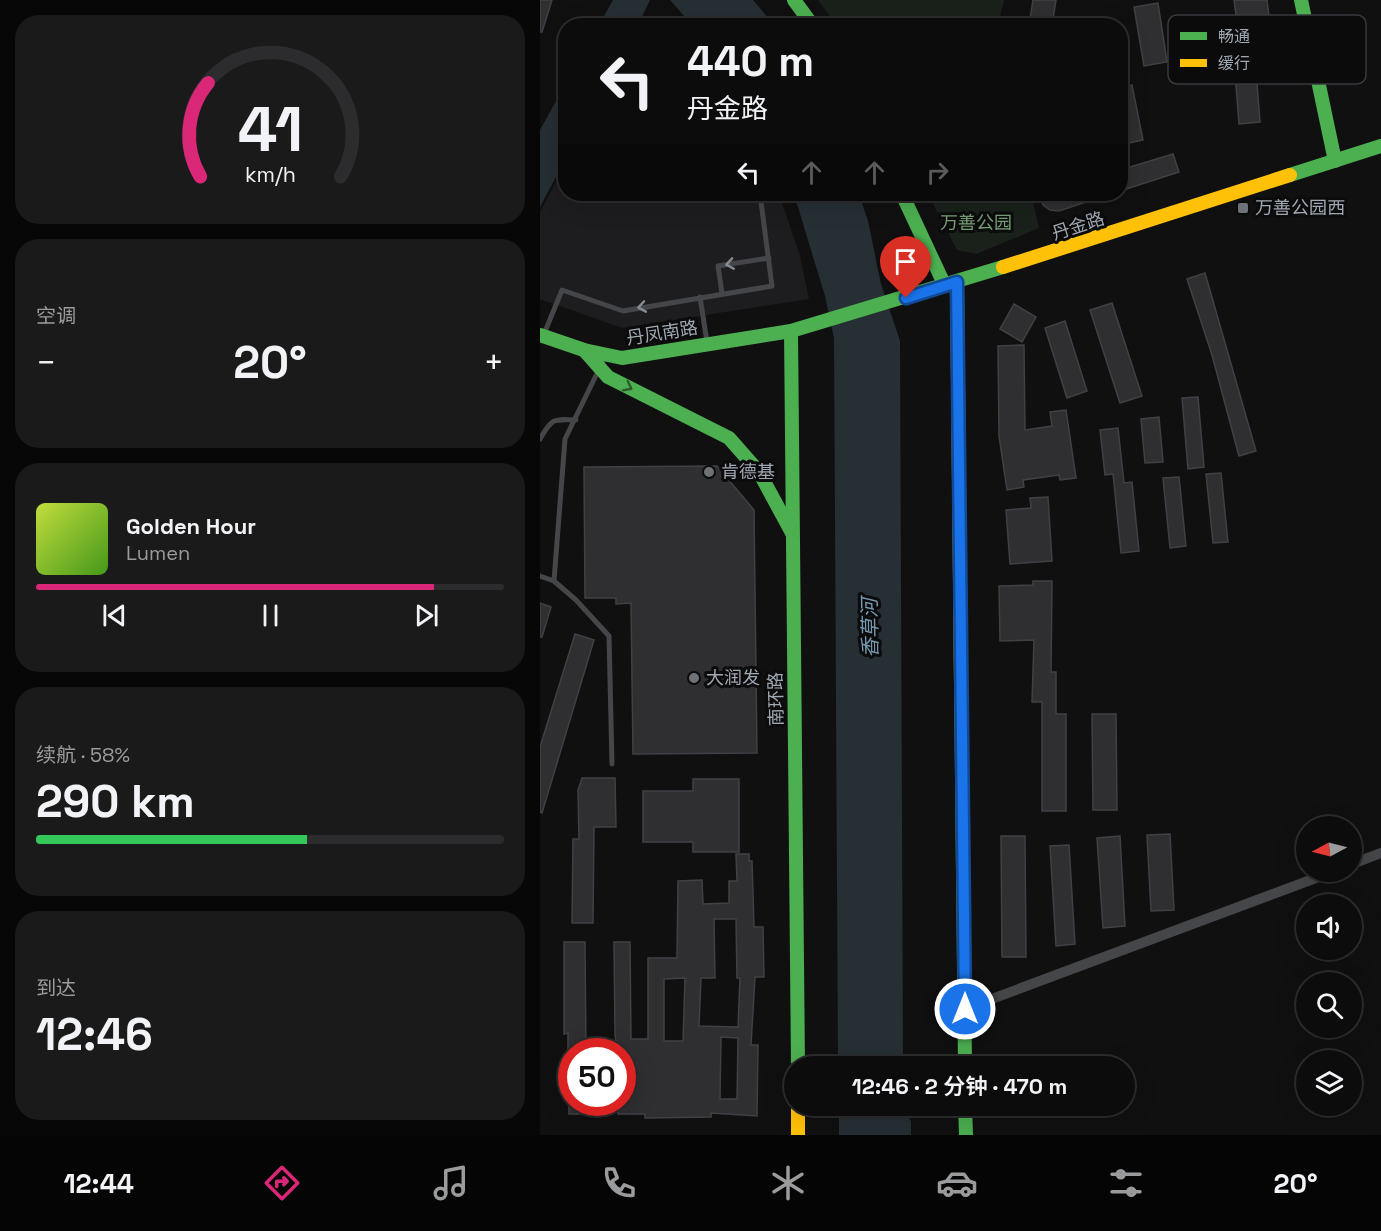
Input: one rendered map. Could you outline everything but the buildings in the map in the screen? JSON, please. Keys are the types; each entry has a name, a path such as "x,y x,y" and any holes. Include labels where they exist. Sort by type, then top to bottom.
{"main road":[{"path":"794,0 807,18"},
{"path":"1301,0 1304,15"},
{"path":"1319,84 1335,161"},
{"name":"丹金路","path":"819,324 1381,146"},
{"path":"906,201 951,284 965,1056"},
{"name":"丹凤南路","path":"541,335 584,350 622,358 791,331 819,324"},
{"name":"南环路","path":"791,331 798,1056"},
{"path":"584,350 608,377 729,438 759,472 793,535"},
{"path":"798,1116 798,1135"},
{"path":"965,1116 966,1135"}],"street":[{"path":"1362,860 1381,853"},
{"path":"965,1009 1305,882"}],"lane":[{"path":"541,335 562,290 623,311 772,286 761,201"},
{"path":"722,293 718,266 769,258"},
{"path":"700,297 708,344"},
{"path":"554,581 564,476 565,439 606,355"},
{"path":"540,439 550,422 555,419 576,420"},
{"path":"540,576 554,581 576,600 609,636 612,764"}],"shaded area":[{"path":"558,178 558,201 781,201 800,256 809,299 622,328 540,299 540,212"}],"green space":[{"path":"818,0 1004,0 1000,18 831,18"},
{"name":"万善公园","path":"932,201 1033,201 1039,228 976,254 957,250"}],"water":[{"path":"613,0 650,0 641,18 603,18"},
{"path":"670,0 753,0 768,18 686,18"},
{"path":"558,98 558,173 540,207 540,130"},
{"name":"香草河","path":"796,201 861,201 868,221 881,284 900,341 903,1056 838,1056 834,338 825,296"},
{"path":"839,1116 907,1116 911,1121 911,1135 839,1135"}],"traffic: fast":[{"path":"794,0 807,18"},
{"path":"1301,0 1304,15"},
{"path":"1319,84 1335,161"},
{"path":"1290,175 1381,146"},
{"path":"905,201 945,286"},
{"path":"540,335 584,350 622,358 791,331 1003,267"},
{"path":"791,331 798,1056"},
{"path":"584,350 608,377 729,438 759,472 792,533"},
{"path":"961,683 965,1056"},
{"path":"965,1116 966,1135"}],"traffic: slow":[{"path":"1003,267 1290,175"},
{"path":"957,282 961,683"},
{"path":"798,1116 798,1135"}],"place":[{"name":"万善公园西","path":"1243,208"},
{"name":"肯德基","path":"709,472"},
{"name":"大润发","path":"694,678"}],"route":[{"path":"906,298 957,282 965,1009"}]}
